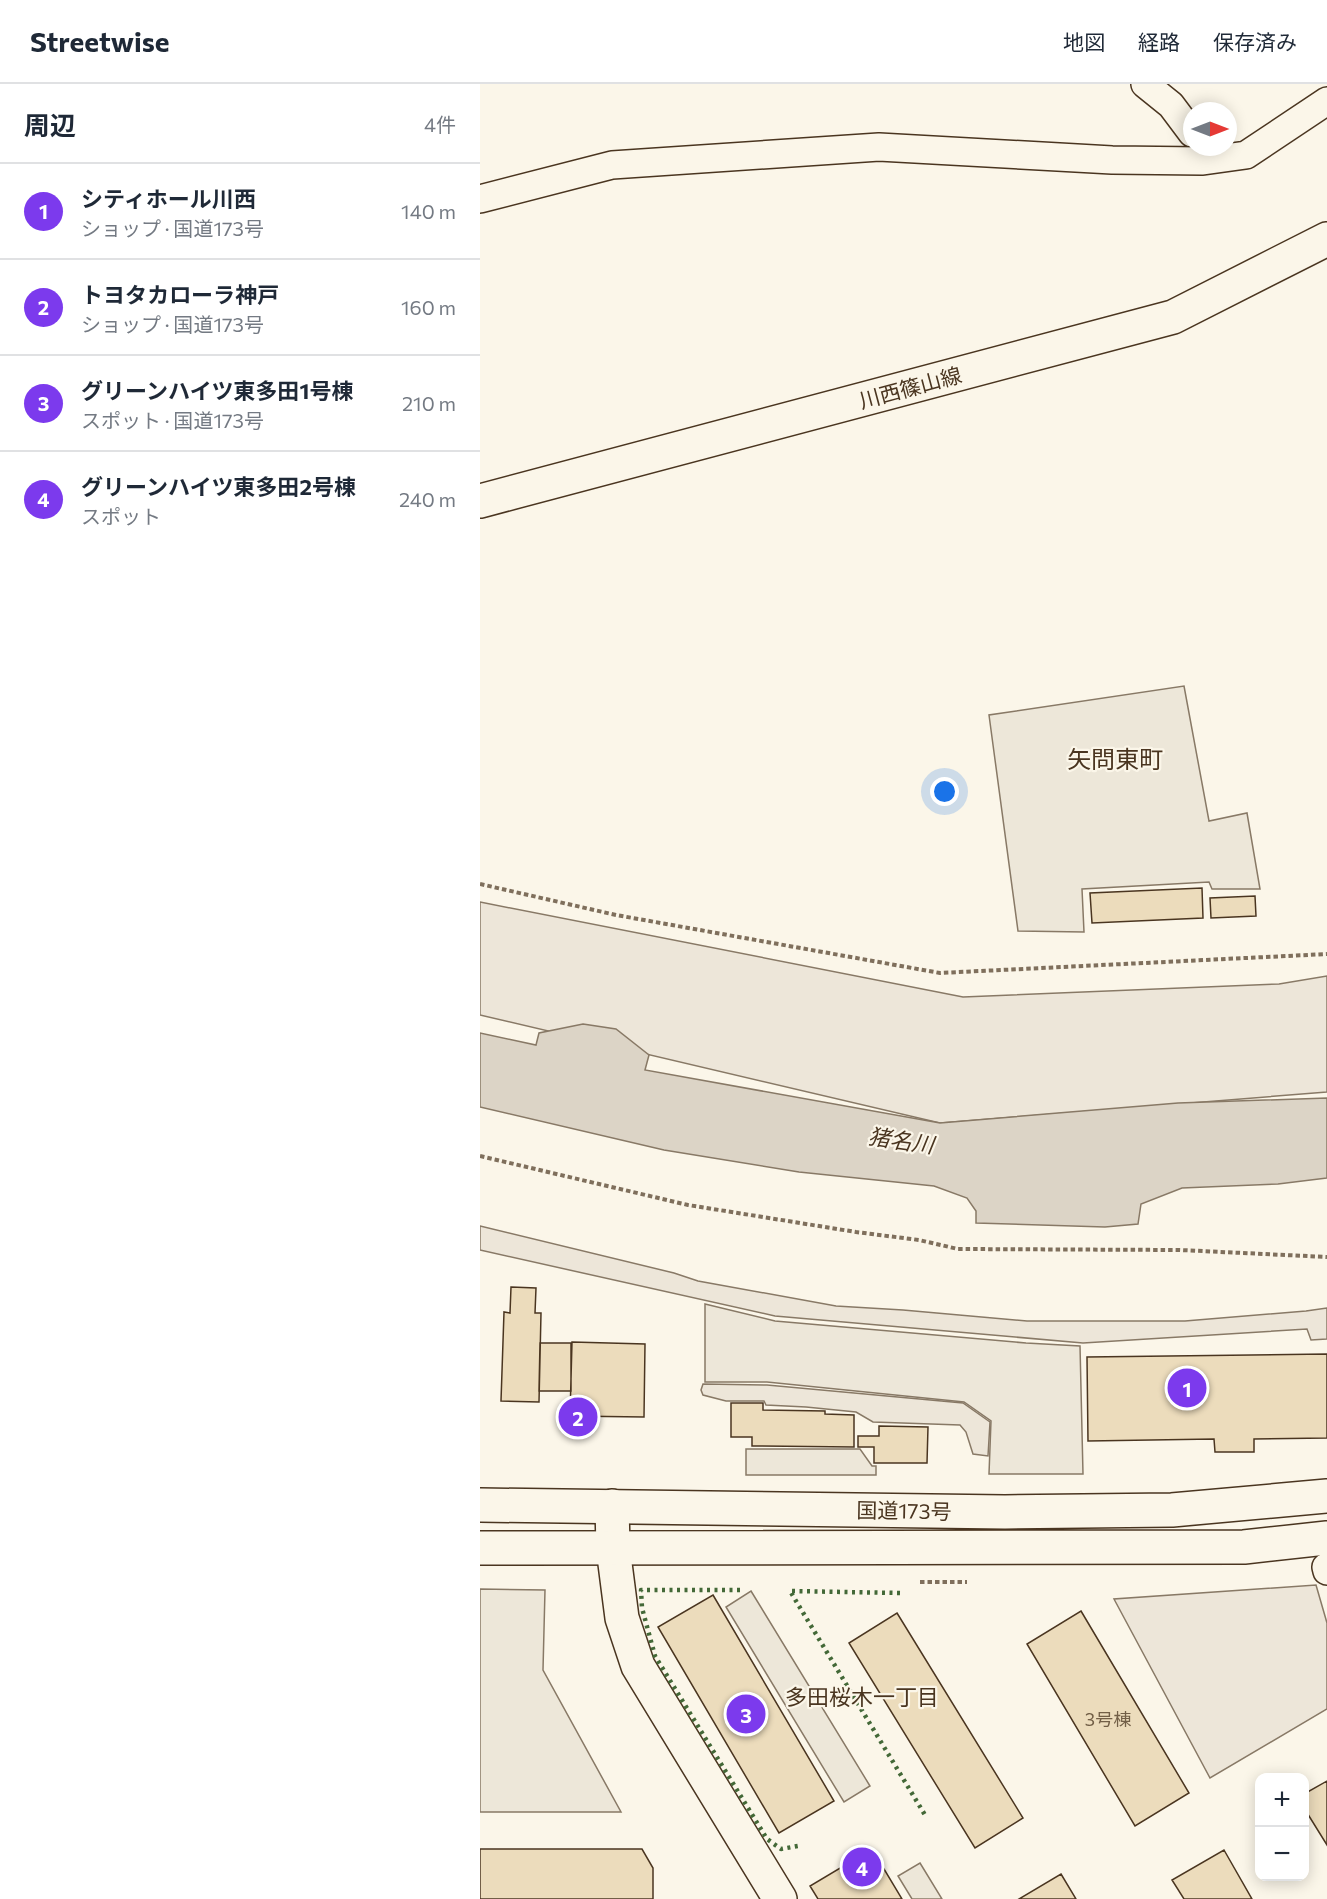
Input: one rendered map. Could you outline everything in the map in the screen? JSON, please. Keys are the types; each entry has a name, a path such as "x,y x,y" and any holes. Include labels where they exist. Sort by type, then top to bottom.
{"main road":[{"name":"川西篠山線","path":"480,501 1173,317 1327,239"},
{"name":"国道173号","path":"480,1505 1005,1512 1173,1510 1327,1496"},
{"path":"612,1506 613,1548 622,1618 638,1665 780,1899"},
{"name":"国道173号","path":"480,1548 1244,1547 1327,1559"}],"street":[{"path":"1144,84 1171,105 1183,122"},
{"path":"1237,155 1246,155 1327,101"},
{"path":"480,199 612,165 879,147 1112,160 1183,155"}],"path":[{"path":"480,884 616,915 940,973 1327,954"},
{"path":"480,1156 688,1204 919,1240 958,1249 1179,1250 1327,1257"}],"shaded area":[{"path":"1184,686 1209,821 1247,813 1260,889 1212,889 1209,882 1082,889 1084,932 1018,931 989,715"},
{"path":"480,902 963,997 1279,984 1327,976 1327,1092 940,1123 480,1015"},
{"path":"480,1226 674,1273 698,1281 836,1306 1027,1321 1185,1321 1327,1308 1327,1339 1311,1340 1307,1329 1083,1343 775,1316 480,1250"},
{"path":"705,1304 775,1321 1080,1346 1083,1474 989,1474 991,1421 964,1402 767,1382 705,1382"},
{"path":"703,1384 767,1385 963,1403 990,1422 988,1456 973,1454 966,1432 960,1425 873,1422 856,1412 766,1405 764,1401 726,1401 703,1395 701,1390"},
{"path":"746,1449 860,1449 872,1466 876,1466 876,1475 746,1475"},
{"path":"1316,1585 1327,1623 1327,1709 1210,1778 1114,1599"},
{"path":"480,1589 545,1590 543,1670 621,1812 480,1812"},
{"path":"751,1591 870,1786 844,1802 726,1607"},
{"path":"920,1863 942,1899 912,1899 898,1876"}],"water":[{"name":"猪名川","path":"583,1024 616,1029 649,1055 645,1070 940,1123 1178,1103 1327,1098 1327,1178 1278,1184 1182,1188 1141,1204 1138,1224 1105,1227 976,1223 976,1211 967,1198 934,1186 799,1172 664,1150 480,1107 480,1033 536,1045 539,1033"}],"building":[{"path":"1202,888 1203,918 1092,923 1090,893"},
{"path":"1255,896 1256,916 1211,918 1210,898"},
{"path":"511,1287 536,1288 535,1313 541,1313 539,1402 501,1401 504,1312 510,1313"},
{"path":"572,1342 645,1344 644,1417 570,1416"},
{"path":"540,1343 571,1343 571,1391 539,1391"},
{"path":"1327,1354 1327,1438 1254,1439 1254,1452 1215,1452 1214,1439 1088,1441 1087,1357"},
{"path":"731,1403 763,1403 763,1410 825,1411 825,1414 854,1415 854,1447 752,1446 752,1437 731,1437"},
{"path":"879,1426 928,1427 927,1463 874,1463 874,1447 858,1447 858,1436 879,1436"},
{"path":"713,1595 834,1801 779,1833 658,1627"},
{"path":"1081,1611 1189,1793 1135,1826 1027,1644"},
{"path":"897,1613 1023,1818 975,1848 849,1643"},
{"path":"1327,1781 1327,1845 1309,1816 1309,1791"},
{"path":"480,1849 642,1849 653,1868 653,1899 480,1899"},
{"path":"872,1849 902,1899 818,1899 810,1886"},
{"path":"1224,1850 1252,1899 1184,1899 1172,1880"},
{"path":"1061,1874 1076,1899 1019,1899"}],"hedge":[{"path":"740,1590 641,1590 642,1608 655,1656 767,1839 781,1849 798,1846"},
{"path":"900,1593 790,1591 925,1815"}],"place":[{"name":"シティホール川西","path":"1187,1388"},
{"name":"トヨタカローラ神戸","path":"578,1417"},
{"name":"グリーンハイツ東多田1号棟","path":"746,1714"},
{"name":"グリーンハイツ東多田2号棟","path":"862,1867"}],"district":[{"name":"矢問東町","path":"1115,758"},
{"name":"多田桜木一丁目","path":"862,1696"}]}
